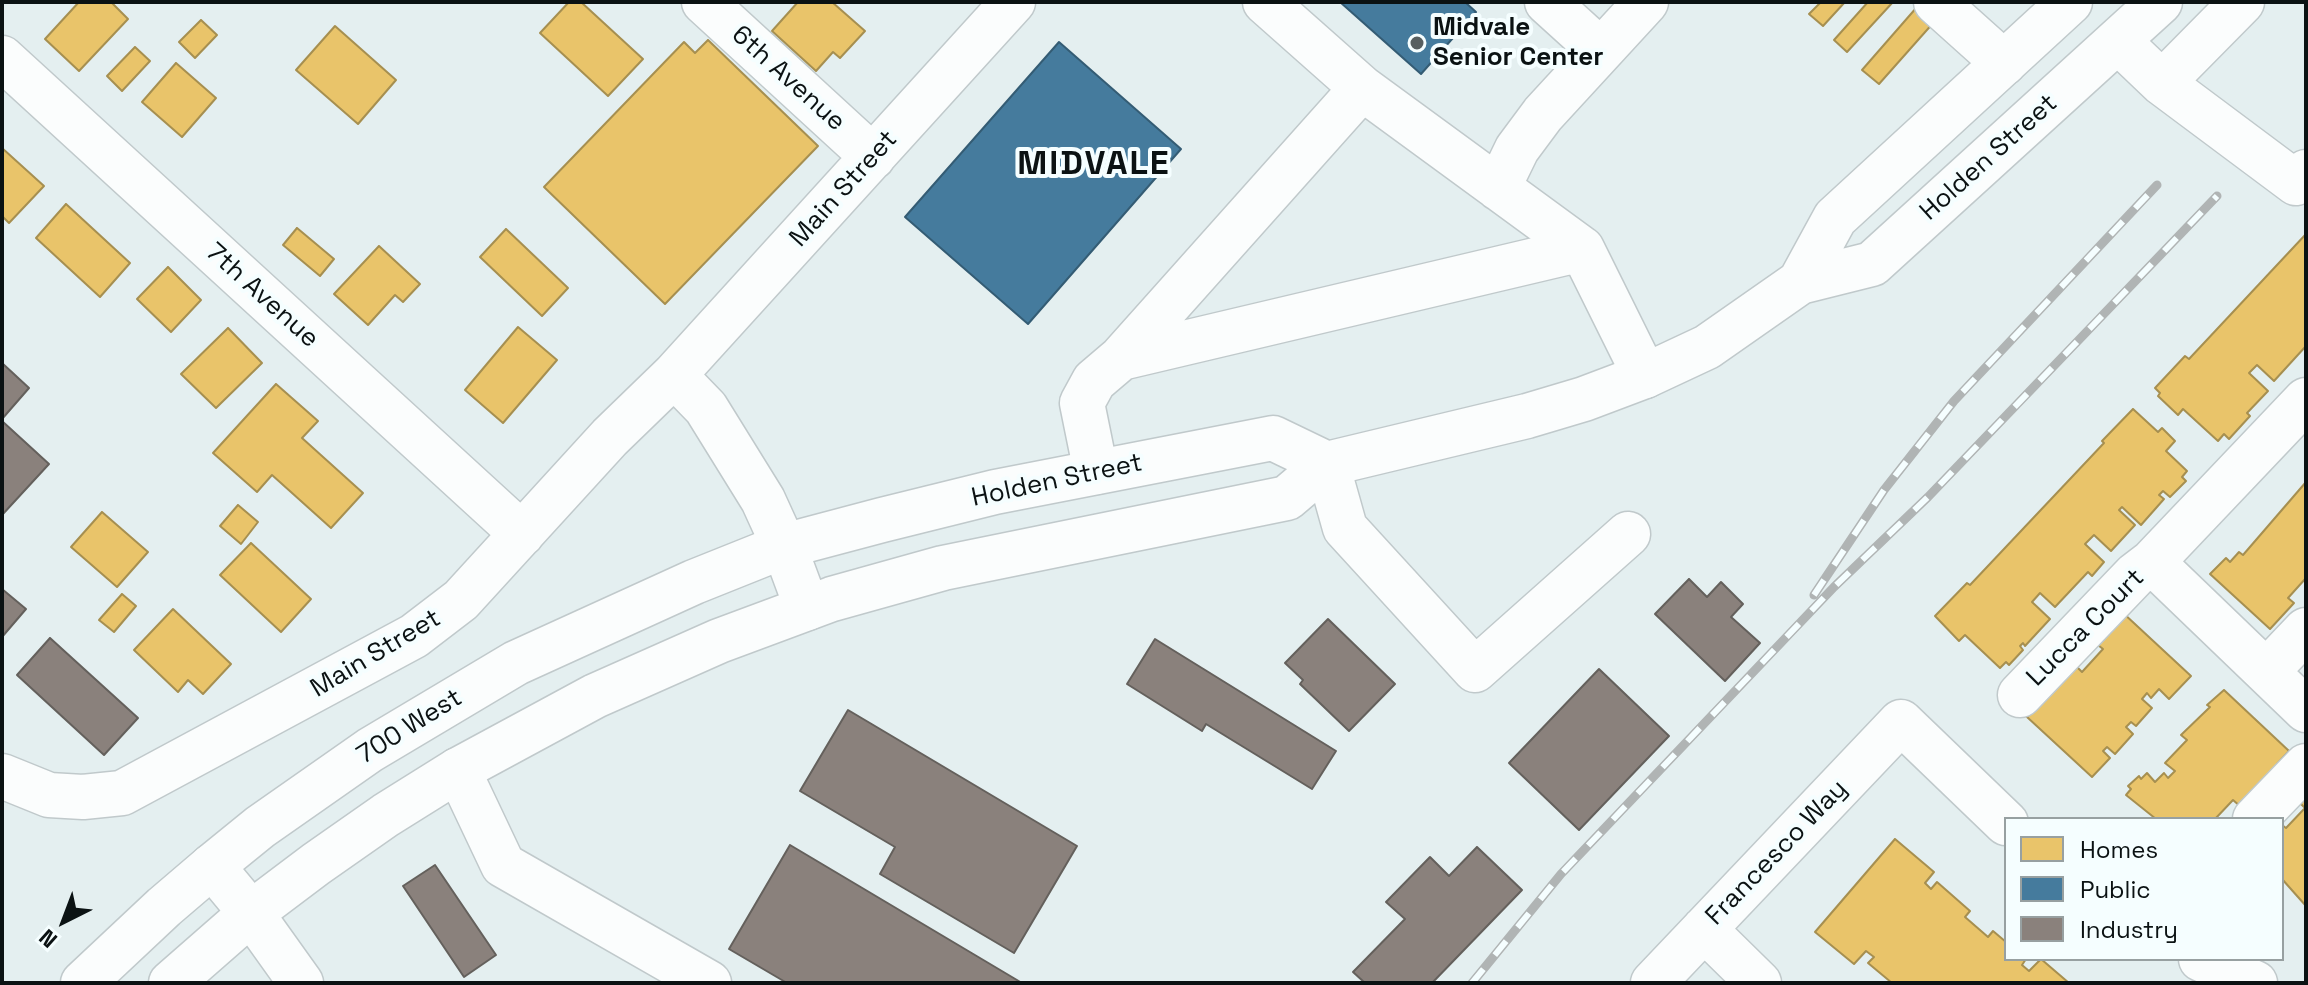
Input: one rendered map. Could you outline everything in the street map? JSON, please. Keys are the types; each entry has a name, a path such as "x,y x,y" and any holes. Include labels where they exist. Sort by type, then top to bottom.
{"main road":[{"name":"6th Avenue","path":"704,2 873,157"},
{"name":"Main Street","path":"2,776 49,795 83,797 122,793 414,636 461,600 610,437 674,375 1013,2"},
{"path":"1265,2 1362,88 1582,249 1645,376"},
{"path":"1547,2 1601,51"},
{"path":"1498,188 1517,149 1534,126 1646,2"},
{"path":"1936,2 2004,63"},
{"name":"Holden Street","path":"1800,282 1835,218 2070,2"},
{"name":"Holden Street","path":"807,608 943,568 1287,498 1327,464 1527,416 1645,376 1707,347 1800,282 1872,264 2160,2"},
{"path":"2162,83 2242,2"},
{"path":"2118,41 2162,83 2296,183 2306,172"},
{"name":"7th Avenue","path":"2,58 522,534"},
{"path":"1096,472 1082,403 1094,381 1121,358 1362,88"},
{"path":"1121,358 1582,249"},
{"path":"171,983 251,913 386,815 458,770 595,696 719,641 807,608 763,500 734,449 706,408 674,375"},
{"name":"Lucca Court","path":"2020,695 2306,400"},
{"name":"Holden Street","path":"784,546 995,492 1273,438 1327,464"},
{"path":"1327,464 1345,528 1475,670 1628,534"},
{"name":"700 West","path":"83,983 164,907 260,827 370,750 516,663 694,582 784,546"},
{"path":"2152,562 2306,710"},
{"path":"2267,671 2306,630"},
{"name":"Francesco Way","path":"1653,983 1901,722 2004,821"},
{"path":"2257,817 2306,766"},
{"path":"458,770 503,865 709,983"},
{"path":"212,866 251,913 301,983"},
{"path":"1704,929 1759,983"},
{"path":"2206,961 2255,983"}],"building: Homes":[{"path":"79,2 111,2 128,19 79,71 45,39"},
{"path":"569,2 581,2 643,59 608,96 540,33"},
{"path":"798,2 832,2 865,31 840,58 833,52 816,71 772,31"},
{"path":"1821,2 1845,2 1823,26 1809,14"},
{"path":"1868,2 1893,2 1847,52 1834,40"},
{"path":"1917,7 1934,22 1879,84 1862,70"},
{"path":"201,20 217,35 195,58 179,42"},
{"path":"335,26 396,80 358,124 296,70"},
{"path":"708,40 818,146 665,304 544,187 684,42 695,53"},
{"path":"135,47 150,61 122,91 107,76"},
{"path":"176,63 216,98 182,137 142,102"},
{"path":"2,148 44,186 9,223 2,216"},
{"path":"66,204 130,263 100,297 36,238"},
{"path":"297,228 334,259 320,276 283,245"},
{"path":"506,229 568,288 542,316 480,257"},
{"path":"2306,234 2306,346 2274,381 2257,365 2249,373 2268,391 2247,413 2250,416 2229,439 2224,434 2218,441 2183,409 2178,415 2158,396 2160,393 2155,388 2185,356 2189,359"},
{"path":"379,246 420,284 403,302 395,295 368,325 334,294"},
{"path":"168,267 201,300 171,332 137,299"},
{"path":"518,327 557,360 503,423 465,390"},
{"path":"228,328 262,363 216,408 181,374"},
{"path":"276,384 318,421 302,438 363,493 331,528 272,475 257,492 213,453"},
{"path":"2133,409 2158,432 2162,428 2175,441 2166,451 2187,471 2182,477 2186,481 2170,497 2163,491 2159,495 2164,499 2141,525 2122,507 2119,510 2135,525 2111,551 2094,535 2085,544 2104,562 2092,576 2088,572 2055,607 2040,593 2032,602 2050,619 2025,646 2023,643 2020,646 2023,650 2009,665 2006,662 2000,668 1965,635 1959,641 1935,616 1967,583 1970,585"},
{"path":"2306,482 2306,578 2288,598 2294,603 2270,629 2210,574 2226,558 2230,562 2239,552 2243,555"},
{"path":"238,505 258,522 241,544 220,526"},
{"path":"102,512 148,552 117,587 71,547"},
{"path":"251,543 311,599 281,632 220,575"},
{"path":"122,594 136,606 114,632 99,620"},
{"path":"173,609 231,664 203,694 188,680 178,692 134,650"},
{"path":"2122,612 2191,676 2169,699 2159,689 2151,698 2147,693 2142,699 2152,708 2136,726 2131,722 2126,727 2133,734 2115,754 2107,747 2103,751 2110,758 2092,777 2027,717 2075,665 2082,672 2103,649 2094,642"},
{"path":"2224,690 2289,751 2241,807 2233,800 2217,817 2154,817 2126,795 2131,789 2128,786 2147,773 2155,782 2164,773 2168,778 2175,771 2165,763 2187,740 2181,735 2210,707 2207,705"},
{"path":"2306,791 2306,906 2284,881 2284,826 2286,828 2305,808 2297,800"},
{"path":"1895,839 1934,872 1925,883 1931,889 1937,882 1970,911 1965,917 1988,937 1993,931 2004,940 2004,961 2025,961 2022,965 2029,971 2039,961 2043,961 2069,983 1892,983 1868,963 1874,957 1866,951 1854,964 1815,932"}],"building: Public":[{"name":"Midvale Senior Center","path":"1340,2 1465,2 1476,12 1421,74"},
{"path":"1059,42 1181,149 1028,324 905,217"}],"building: Industry":[{"path":"2,363 29,388 2,419"},
{"path":"2,421 49,464 2,515"},
{"path":"1689,579 1707,597 1721,582 1743,604 1731,617 1760,643 1725,681 1655,614"},
{"path":"2,589 26,609 2,637"},
{"path":"1328,619 1395,684 1349,731 1300,684 1303,680 1285,663"},
{"path":"50,638 138,718 104,755 17,675"},
{"path":"1155,639 1336,751 1312,789 1206,724 1202,731 1127,684"},
{"path":"1599,669 1669,736 1579,830 1509,763"},
{"path":"848,710 1077,846 1014,953 880,874 895,847 800,791"},
{"path":"790,845 1022,983 787,983 729,949"},
{"path":"1477,847 1522,890 1432,983 1365,983 1353,972 1405,919 1386,902 1430,857 1449,876"},
{"path":"435,865 496,955 464,977 403,886"}],"railway":[{"path":"1814,595 1884,490 1954,401 2157,185"},
{"path":"1472,983 1561,874 1834,587 1928,497 2217,196"}],"place":[{"name":"Midvale Senior Center","path":"1417,43"}],"district":[{"name":"MIDVALE","path":"1094,165"}]}
